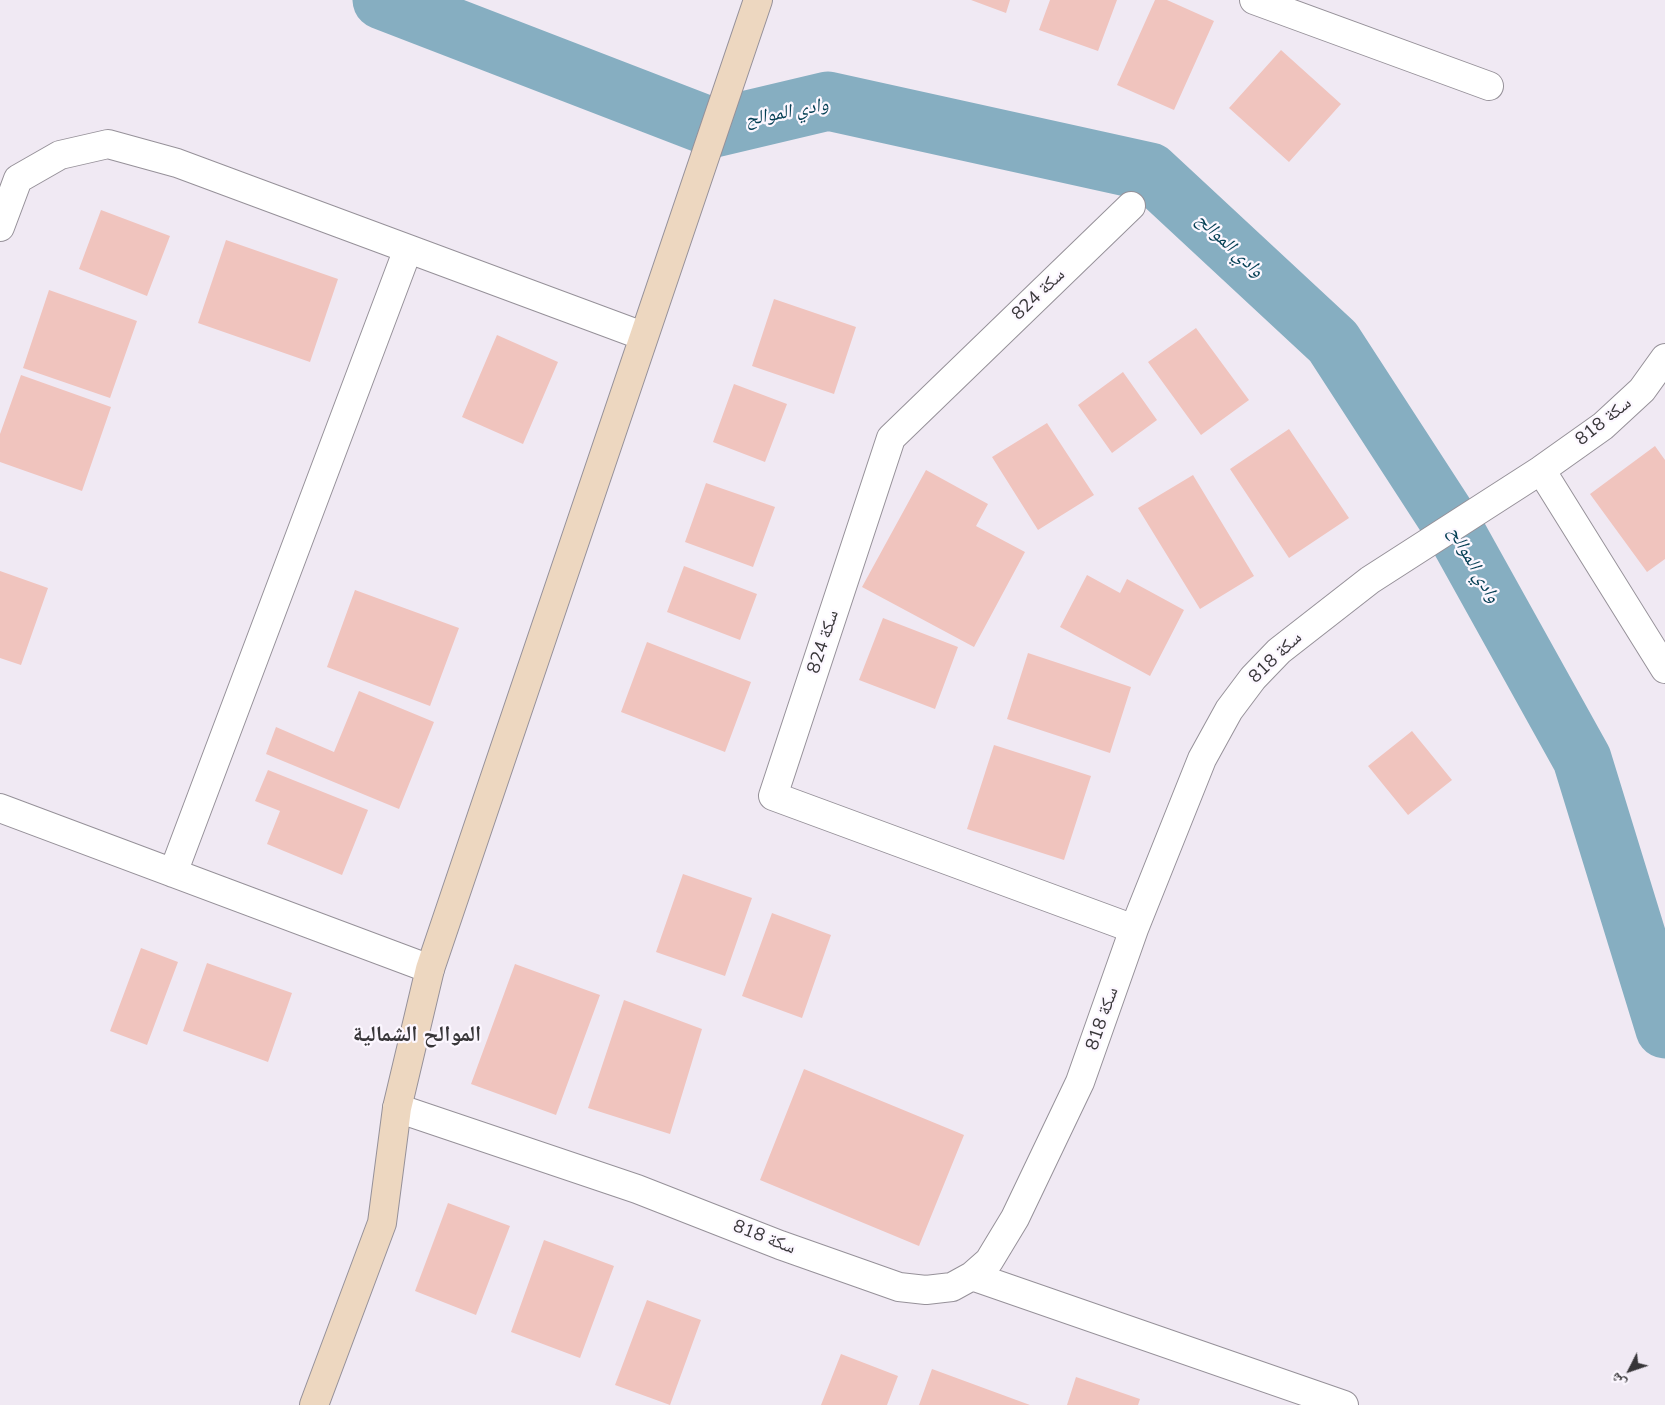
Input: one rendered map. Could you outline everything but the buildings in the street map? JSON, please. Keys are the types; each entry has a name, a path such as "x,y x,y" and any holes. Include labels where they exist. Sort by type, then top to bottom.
{"street":[{"path":"314,1405 382,1223 397,1108 430,969 758,0"},
{"path":"1254,0 1488,86"},
{"path":"0,227 18,179 60,155 108,144 176,163 643,336"},
{"name":"سكة 824","path":"1131,206 892,438 773,796 1134,929"},
{"path":"173,873 408,249"},
{"name":"سكة 818","path":"397,1108 638,1189 780,1245 899,1287 926,1290 952,1286 972,1276 990,1261 1015,1218 1080,1082 1134,929 1202,759 1229,710 1253,678 1279,650 1370,580 1541,470 1603,426 1642,390 1665,358"},
{"path":"1541,470 1660,653"},
{"path":"0,808 430,969"},
{"path":"972,1276 1344,1405"}],"waterway":[{"name":"وادي الموالح","path":"382,0 714,128 828,101 1150,172 1333,342 1453,527 1582,759 1665,1029"}],"district":[{"name":"الموالح الشمالية","path":"417,1036"}]}
